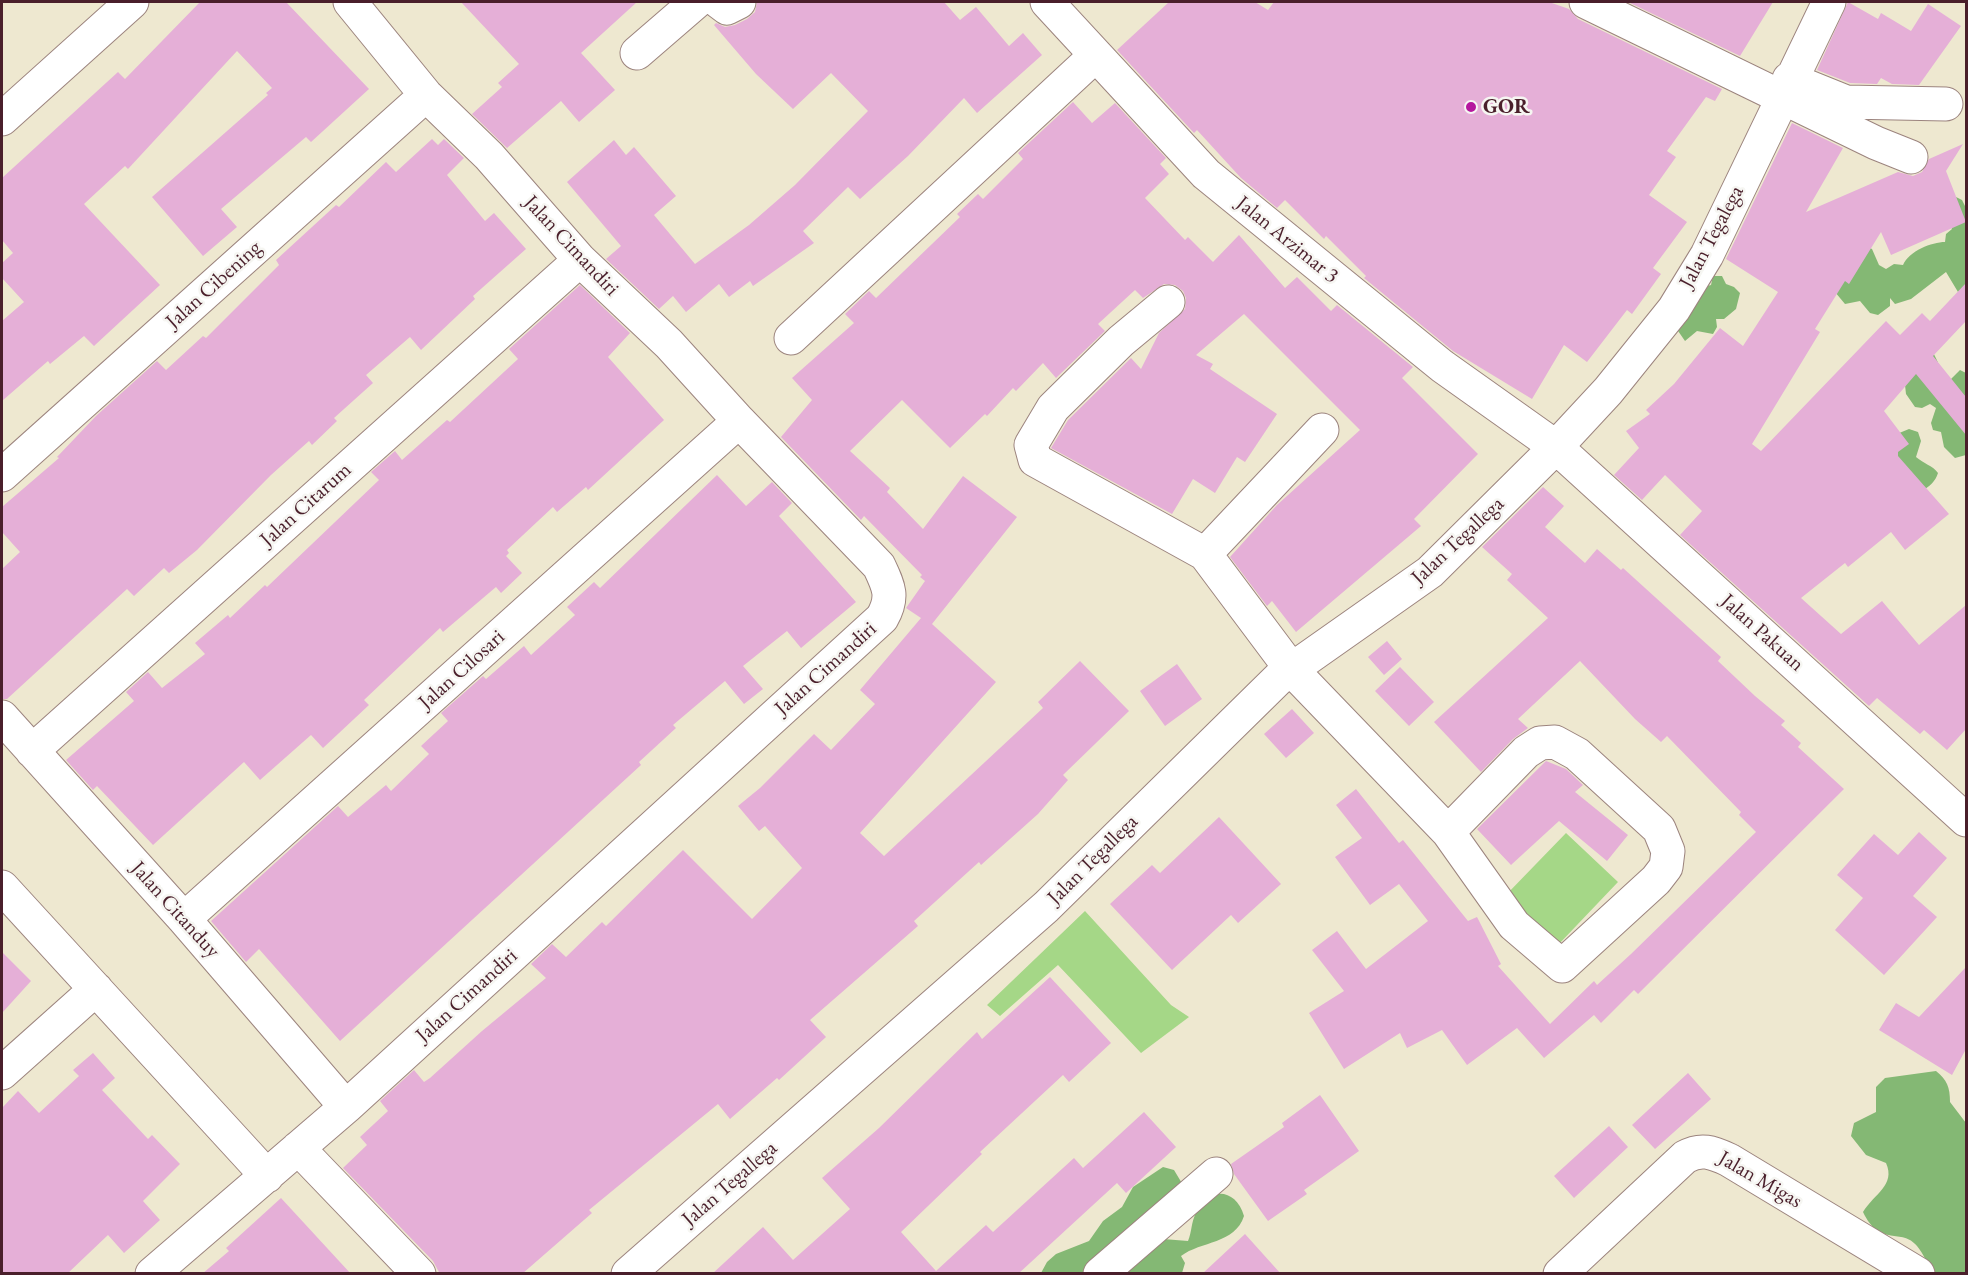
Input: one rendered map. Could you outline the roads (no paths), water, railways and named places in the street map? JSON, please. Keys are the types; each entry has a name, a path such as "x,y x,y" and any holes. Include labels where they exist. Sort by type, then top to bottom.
{"street":[{"path":"2,119 132,2"},
{"name":"Jalan Cimandiri","path":"152,1274 346,1107 882,618 890,604 888,585 879,566 739,421 669,344 580,260 489,156 426,95 350,2"},
{"path":"637,53 696,2"},
{"path":"719,2 727,8 739,2"},
{"name":"Jalan Arzimar 3","path":"1047,2 1206,174 1442,366 1556,447"},
{"path":"1586,2 1786,88 1911,157"},
{"name":"Jalan Tegalega","path":"1556,447 1608,391 1674,309 1707,255 1829,2"},
{"path":"791,338 1096,55"},
{"path":"1786,88 1846,102 1946,104"},
{"name":"Jalan Cibening","path":"2,475 426,95"},
{"name":"Jalan Citarum","path":"32,750 580,260"},
{"path":"1168,302 1121,341 1053,408 1032,446 1035,460 1205,554 1285,674 1448,832 1514,926 1562,966 1656,880 1666,867 1668,851 1659,830 1577,754 1555,742 1540,743 1526,752 1448,832"},
{"name":"Jalan Cilosari","path":"184,919 739,421"},
{"path":"1205,554 1322,430"},
{"name":"Jalan Tegallega","path":"628,1274 1046,907 1285,674 1430,572 1556,447"},
{"name":"Jalan Pakuan","path":"1556,447 1966,820"},
{"name":"Jalan Citanduy","path":"2,717 184,919 346,1107"},
{"path":"2,887 267,1176"},
{"path":"2,1073 96,989"},
{"path":"298,1149 419,1274"},
{"name":"Jalan Migas","path":"1560,1274 1685,1157 1696,1151 1711,1152 1729,1160 1918,1274"},
{"path":"1100,1274 1216,1174"}],"place":[{"name":"GOR","path":"1471,107"}]}
